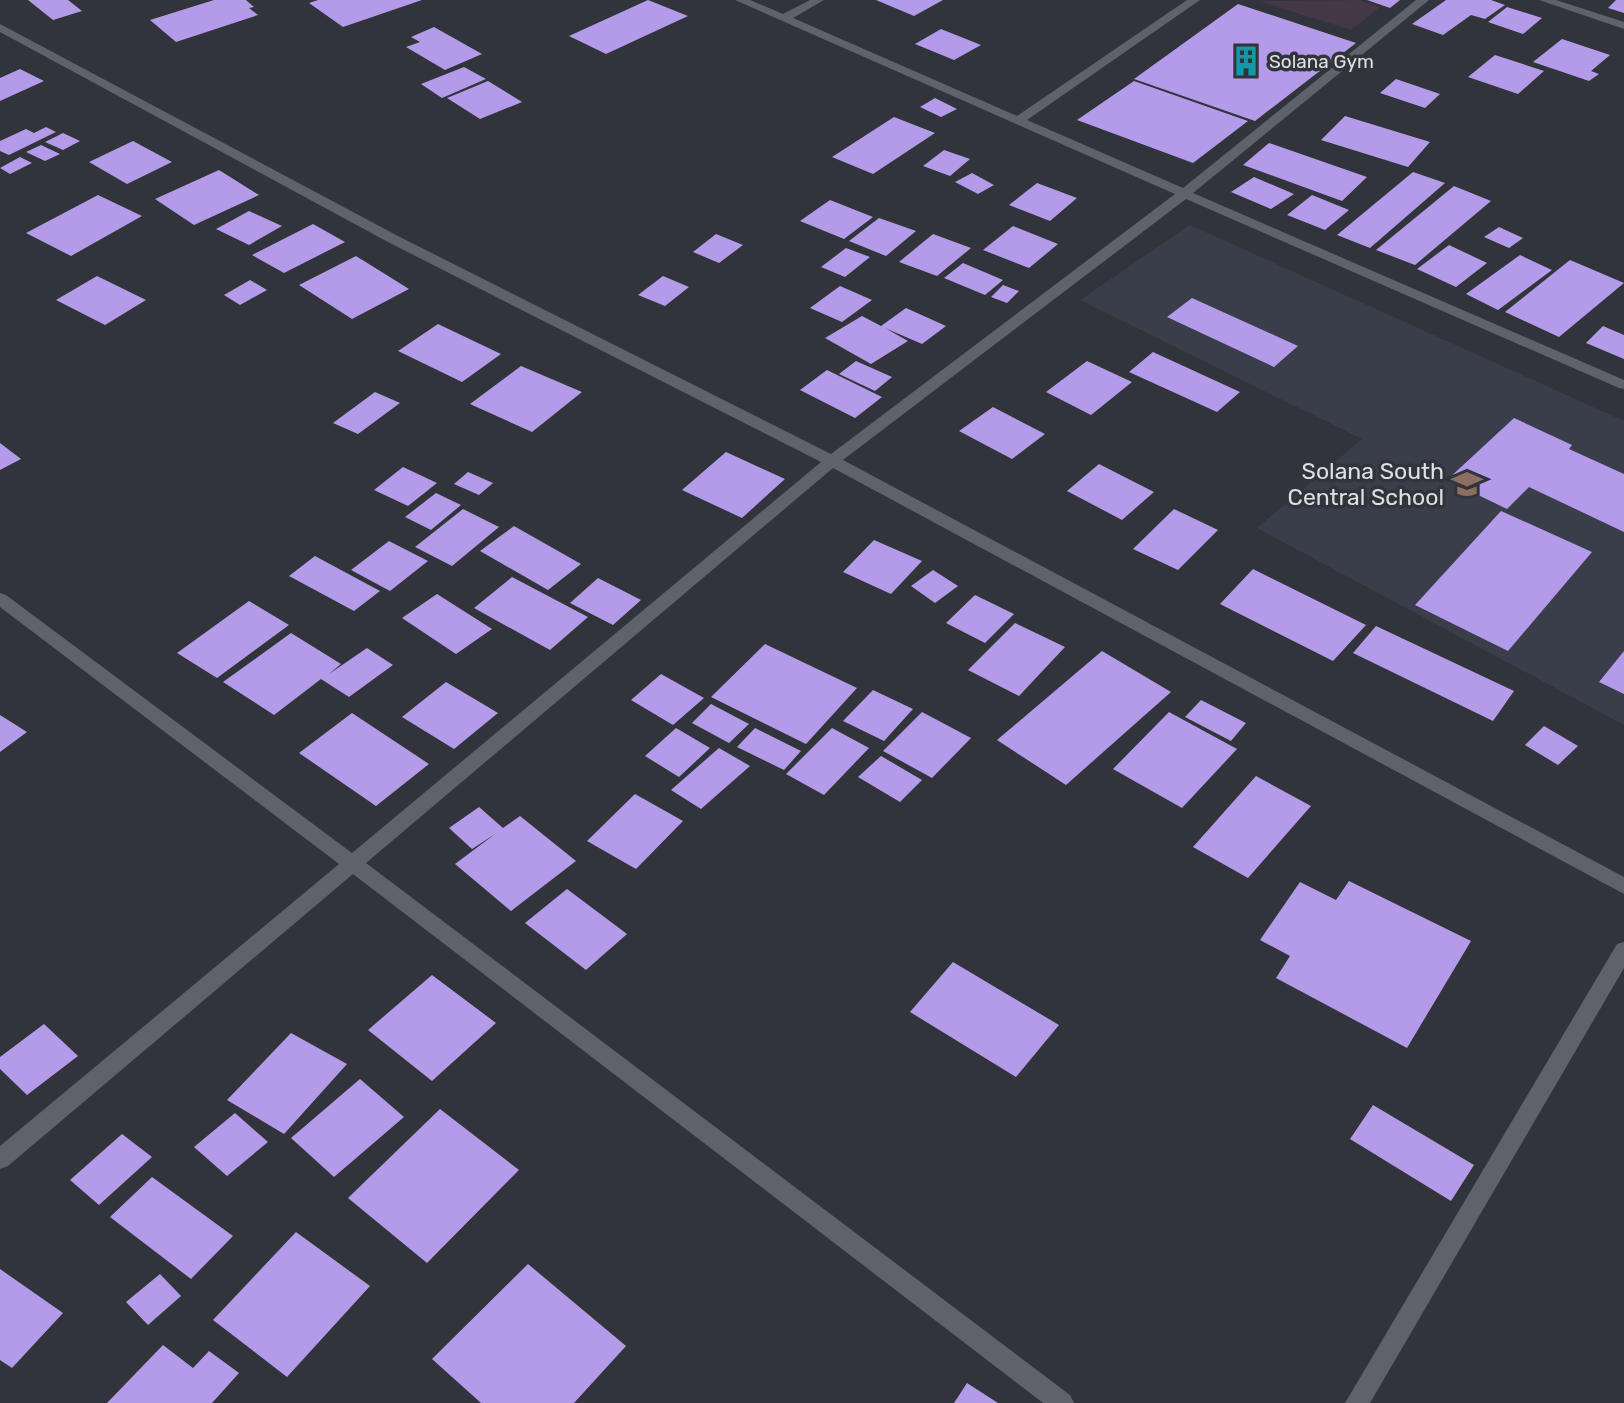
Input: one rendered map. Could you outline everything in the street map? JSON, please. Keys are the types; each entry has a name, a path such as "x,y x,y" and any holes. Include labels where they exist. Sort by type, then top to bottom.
{"street":[{"path":"741,0 1624,385"},
{"path":"783,19 818,0"},
{"path":"1019,120 1194,0"},
{"path":"0,1159 832,461 1185,193 1423,0"},
{"path":"1545,0 1624,26"},
{"path":"0,27 393,239 832,461 1624,886"},
{"path":"0,600 352,863 1062,1403"},
{"path":"1357,1403 1624,950"}],"shaded area":[{"path":"1359,0 1380,7 1351,30 1259,1"},
{"name":"Solana South Central School","path":"1190,225 1624,421 1624,725 1257,528 1362,439 1080,300"}],"building":[{"path":"28,0 68,0 82,11 53,20"},
{"path":"214,0 246,0 254,7 249,8 258,15 176,42 150,20"},
{"path":"318,0 422,0 343,27 309,3"},
{"path":"648,0 688,16 606,54 569,36"},
{"path":"876,0 943,0 914,16"},
{"path":"1367,0 1400,0 1390,8"},
{"path":"1446,0 1491,0 1505,5 1485,19 1471,15 1443,35 1412,24"},
{"path":"1616,0 1624,0 1624,13 1608,8"},
{"name":"Solana Gym","path":"1238,4 1356,43 1255,121 1134,79"},
{"path":"1507,7 1542,18 1523,34 1488,22"},
{"path":"434,27 482,54 445,70 406,47 420,42 411,37"},
{"path":"941,29 981,45 954,60 915,44"},
{"path":"1562,39 1610,55 1591,71 1599,74 1589,81 1533,62"},
{"path":"1495,55 1544,71 1518,94 1468,77"},
{"path":"464,67 486,79 442,98 421,84"},
{"path":"20,69 44,81 0,101 0,78"},
{"path":"1396,79 1440,94 1425,108 1380,93"},
{"path":"488,81 522,102 480,119 447,98"},
{"path":"1134,81 1248,121 1193,163 1077,120"},
{"path":"935,98 957,109 941,117 920,107"},
{"path":"1345,116 1430,142 1408,167 1321,140"},
{"path":"894,117 935,133 873,174 832,157"},
{"path":"46,127 56,132 9,155 0,151 0,141 26,129 34,133"},
{"path":"63,133 80,141 63,150 45,142"},
{"path":"133,141 172,162 127,184 89,162"},
{"path":"1269,143 1367,177 1342,201 1243,165"},
{"path":"41,145 60,154 45,161 26,152"},
{"path":"944,150 970,159 950,176 923,166"},
{"path":"20,157 32,163 10,174 0,168"},
{"path":"219,170 259,195 194,225 155,199"},
{"path":"1413,172 1445,183 1370,248 1337,235"},
{"path":"972,173 994,185 978,194 955,182"},
{"path":"1254,177 1294,194 1271,209 1231,192"},
{"path":"1037,183 1077,198 1050,221 1009,205"},
{"path":"1454,186 1491,201 1415,265 1376,250"},
{"path":"98,195 142,216 71,256 26,233"},
{"path":"1312,195 1349,210 1325,230 1287,215"},
{"path":"830,200 873,217 844,239 800,221"},
{"path":"249,211 282,226 249,245 216,229"},
{"path":"879,218 916,231 886,256 849,241"},
{"path":"313,224 345,242 284,273 252,255"},
{"path":"1013,226 1058,244 1029,268 983,250"},
{"path":"1499,227 1523,238 1509,248 1484,237"},
{"path":"716,234 743,245 719,263 693,252"},
{"path":"933,234 971,248 937,276 899,262"},
{"path":"1449,245 1487,263 1456,287 1417,269"},
{"path":"846,248 870,257 845,277 821,267"},
{"path":"1520,255 1552,270 1498,310 1466,294"},
{"path":"356,256 409,289 352,319 299,285"},
{"path":"1570,260 1624,283 1559,337 1505,312"},
{"path":"963,263 1003,280 985,295 944,278"},
{"path":"97,276 146,300 105,325 56,300"},
{"path":"663,276 689,287 665,306 638,295"},
{"path":"250,280 267,290 240,305 224,295"},
{"path":"1003,285 1019,291 1007,303 991,297"},
{"path":"840,286 872,300 842,322 810,308"},
{"path":"1192,298 1298,346 1274,367 1167,317"},
{"path":"906,308 946,326 922,344 885,328 908,341 871,364 825,338 862,316 881,326"},
{"path":"438,324 501,354 462,382 398,351"},
{"path":"1603,326 1624,335 1624,359 1586,343"},
{"path":"1153,352 1240,392 1217,412 1129,372"},
{"path":"856,361 892,377 875,391 839,374"},
{"path":"1087,361 1132,382 1091,415 1046,392"},
{"path":"521,366 582,392 532,432 470,404"},
{"path":"827,370 882,397 855,418 800,390"},
{"path":"375,392 400,403 358,434 333,423"},
{"path":"993,407 1045,434 1012,459 959,431"},
{"path":"1514,418 1572,445 1569,449 1624,474 1624,532 1529,487 1507,509 1447,480"},
{"path":"0,443 21,459 0,470"},
{"path":"726,452 785,479 742,518 682,490"},
{"path":"1099,464 1154,492 1122,520 1067,491"},
{"path":"403,467 437,483 408,506 374,490"},
{"path":"468,472 493,483 479,495 454,484"},
{"path":"436,493 461,505 431,530 405,517"},
{"path":"463,509 499,527 452,566 415,547"},
{"path":"1174,509 1218,530 1178,570 1133,549"},
{"path":"1501,511 1592,552 1508,651 1415,605"},
{"path":"514,526 581,564 548,590 480,551"},
{"path":"874,540 922,561 891,594 843,572"},
{"path":"389,541 428,561 390,591 351,570"},
{"path":"315,556 380,591 354,611 289,576"},
{"path":"1253,569 1366,625 1333,661 1220,604"},
{"path":"933,570 958,586 935,603 911,586"},
{"path":"512,577 588,617 550,650 474,608"},
{"path":"598,578 641,600 613,625 570,603"},
{"path":"437,594 492,629 456,654 402,618"},
{"path":"975,595 1014,614 985,643 946,623"},
{"path":"249,601 289,625 217,678 177,653"},
{"path":"1015,623 1065,647 1019,696 968,670"},
{"path":"1376,626 1514,691 1493,721 1353,653"},
{"path":"291,633 341,664 329,674 367,648 393,665 349,697 321,679 274,715 223,682"},
{"path":"765,644 857,688 806,744 711,697"},
{"path":"1102,651 1171,692 1066,785 997,740"},
{"path":"1624,651 1624,694 1599,682"},
{"path":"661,674 704,698 673,725 631,700"},
{"path":"446,682 498,713 454,749 402,717"},
{"path":"873,690 913,709 884,741 843,721"},
{"path":"1201,700 1246,723 1231,741 1185,717"},
{"path":"711,704 749,724 729,743 692,723"},
{"path":"922,712 971,738 932,778 883,751"},
{"path":"1169,712 1237,749 1182,808 1113,769"},
{"path":"352,713 429,764 376,806 299,753"},
{"path":"0,715 27,732 0,752"},
{"path":"1544,726 1578,746 1558,765 1525,745"},
{"path":"676,728 710,748 679,777 645,756"},
{"path":"755,728 801,751 784,770 737,747"},
{"path":"832,728 869,748 824,795 786,774"},
{"path":"719,748 750,766 701,809 671,790"},
{"path":"881,756 922,780 900,802 858,777"},
{"path":"1256,776 1311,806 1248,878 1193,847"},
{"path":"635,794 683,821 636,869 587,841"},
{"path":"479,807 503,828 520,816 576,861 511,911 455,864 495,834 472,849 449,828"},
{"path":"1349,881 1471,941 1407,1048 1276,978 1290,956 1260,940 1300,882 1336,900"},
{"path":"567,889 627,934 586,970 525,923"},
{"path":"953,962 1059,1025 1016,1077 910,1012"},
{"path":"432,975 496,1023 432,1081 368,1030"},
{"path":"44,1024 78,1056 27,1095 0,1069 0,1057"},
{"path":"291,1033 347,1064 284,1134 227,1100"},
{"path":"360,1079 404,1117 334,1177 291,1138"},
{"path":"1373,1105 1474,1165 1451,1201 1350,1139"},
{"path":"440,1109 519,1170 427,1263 348,1198"},
{"path":"235,1113 268,1142 227,1176 194,1147"},
{"path":"122,1134 152,1157 99,1205 70,1180"},
{"path":"152,1177 233,1236 191,1279 110,1217"},
{"path":"296,1232 370,1286 287,1377 213,1320"},
{"path":"528,1264 626,1346 574,1403 481,1403 432,1359"},
{"path":"0,1269 63,1313 12,1368 0,1360"},
{"path":"160,1274 181,1296 148,1325 126,1302"},
{"path":"163,1345 193,1368 209,1351 239,1373 212,1403 107,1403"},
{"path":"967,1383 998,1403 954,1403"}],"place":[{"name":"Solana Gym","path":"1246,61"},
{"name":"Solana South Central School","path":"1467,484"}]}
